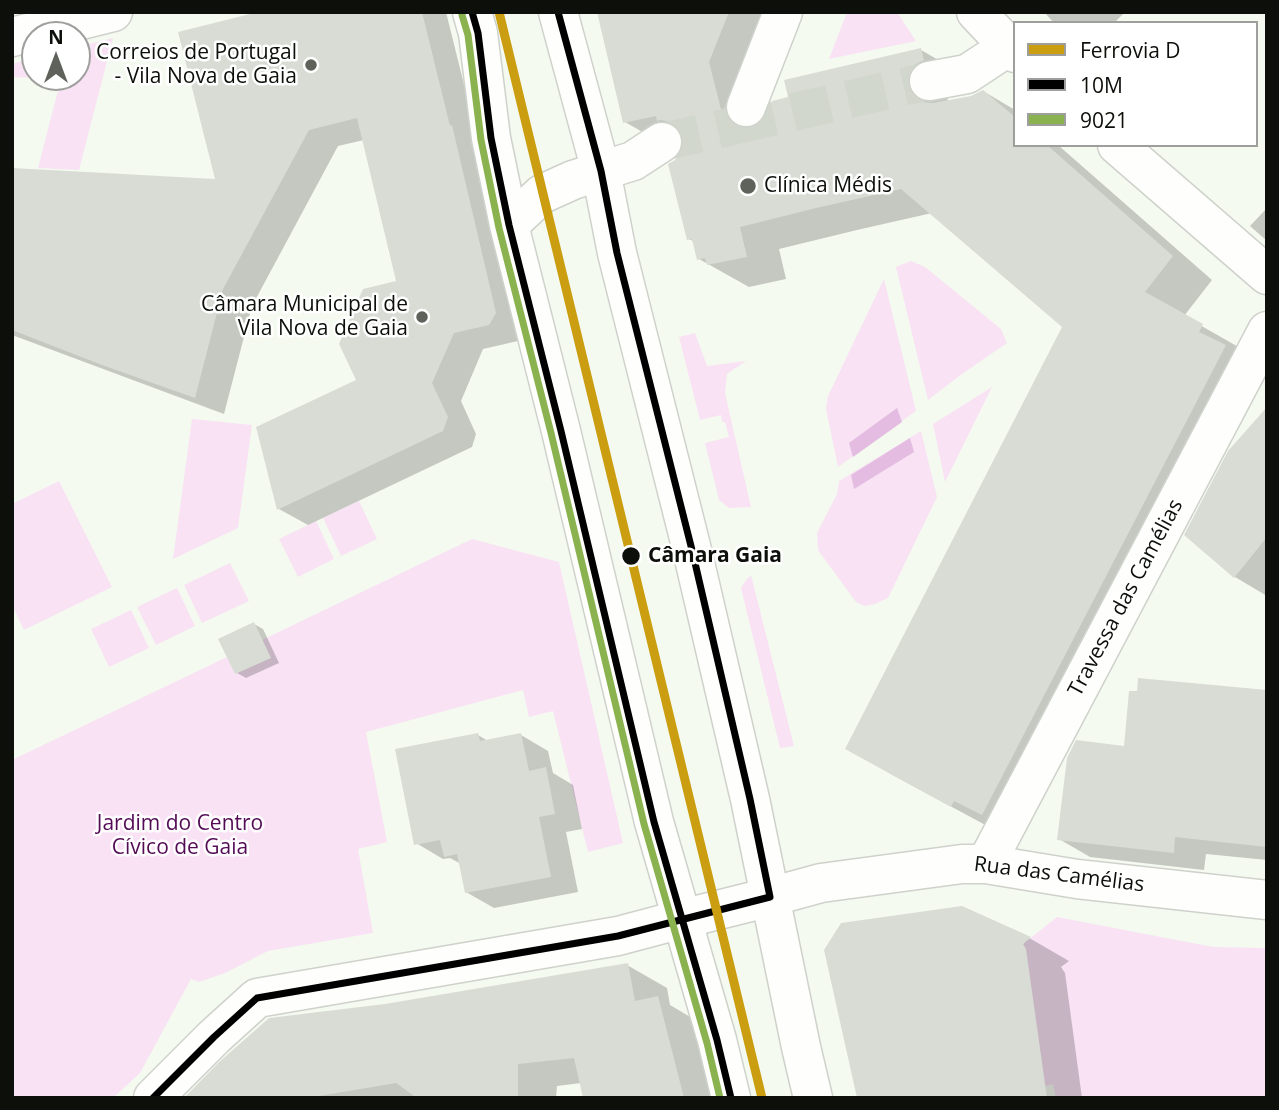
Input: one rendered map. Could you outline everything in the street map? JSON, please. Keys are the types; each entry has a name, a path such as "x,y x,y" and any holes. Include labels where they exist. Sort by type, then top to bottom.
{"main road":[{"path":"12,37 113,12"},
{"path":"472,12 478,33 491,138 509,225 650,805 731,1098"},
{"path":"558,12 601,172 617,253 695,564 750,799 813,1098"},
{"path":"746,107 783,12"},
{"path":"929,81 967,74 1012,50 976,12"},
{"path":"509,225 542,194 573,180 633,161 662,142"},
{"path":"1119,147 1267,275"},
{"name":"Travessa das Camélias","path":"986,864 1267,331"},
{"name":"Rua das Camélias","path":"153,1098 257,998 618,936 821,883 962,864 986,864 1077,879 1267,900"}],"green space":[{"path":"847,12 897,12 916,41 829,59"},
{"path":"113,38 79,170 38,168 58,91 91,91 91,44"},
{"path":"21,62 21,77 14,77 12,92 12,64"},
{"path":"911,261 925,267 1001,329 1007,343 928,400 896,267"},
{"path":"884,279 916,411 838,467 826,409 828,396"},
{"path":"695,333 707,366 746,361 727,374 725,393 751,507 729,508 719,500 705,443 729,437 721,415 700,420 679,337"},
{"path":"992,387 945,482 933,424"},
{"path":"192,419 252,425 238,528 173,559"},
{"path":"921,431 937,497 888,598 864,606 856,602 818,550 817,533 837,494 839,481"},
{"path":"59,481 112,587 24,630 12,605 12,504"},
{"path":"359,501 377,539 341,556 323,518"},
{"path":"316,521 334,559 298,577 279,539"},
{"name":"Jardim do Centro Cívico de Gaia","path":"472,539 559,562 623,843 588,852 553,711 529,717 523,690 366,732 387,842 358,849 373,933 268,951 225,973 199,982 191,979 140,1073 113,1098 12,1098 12,760 227,657 235,674 270,658 262,640"},
{"path":"230,563 249,601 202,623 184,585"},
{"path":"751,575 794,746 780,748 741,588"},
{"path":"177,588 195,626 156,645 137,607"},
{"path":"131,610 149,648 109,667 91,629"},
{"path":"1057,917 1213,947 1267,948 1267,1098 1056,1098 1053,1084 1041,1087 1023,944"}],"shaded area":[{"path":"897,408 902,422 853,457 849,443"},
{"path":"910,438 914,452 854,489 851,475"}],"building":[{"path":"258,12 422,12 450,126 452,125 496,313 489,325 454,333 432,383 448,417 443,431 277,510 256,427 356,380 339,344 363,289 396,281 357,118 309,130 223,289 195,398 12,330 12,168 215,179 178,32"},
{"path":"597,12 729,12 709,62 722,113 725,112 729,121 739,128 749,129 759,124 772,101 788,97 784,80 921,48 924,60 914,65 908,74 908,86 913,96 922,102 933,103 971,96 983,90 1013,115 1013,147 1049,147 1173,256 1145,292 1203,324 1199,332 1226,345 982,815 954,801 951,807 845,749 1062,327 901,189 740,227 747,257 707,265 705,258 697,260 692,239 687,240 668,164 682,151 684,141 681,131 671,122 657,121 656,116 623,123"},
{"path":"1267,407 1267,537 1234,578 1184,535 1228,451"},
{"path":"254,622 271,658 235,674 218,639"},
{"path":"1138,678 1267,690 1267,847 1175,837 1174,853 1057,840 1067,758 1076,740 1124,746 1129,691 1137,691"},
{"path":"478,733 480,741 521,733 529,771 546,767 555,814 539,817 551,877 465,893 457,854 444,857 440,840 414,845 395,749"},
{"path":"962,906 1031,937 1023,944 1026,949 1047,1098 857,1098 824,950 841,923"},
{"path":"628,963 635,1001 658,996 684,1098 583,1098 574,1058 518,1064 518,1098 417,1098 396,1083 307,1098 184,1098 218,1063 269,1018 385,1004"}],"tunnel":[{"path":"737,125 929,81"},
{"path":"662,142 737,125 746,107"}],"rail line":[{"name":"D","path":"499,12 762,1098"}],"transit line":[{"name":"10M","path":"472,12 478,33 491,138 509,225 654,822 717,1040 731,1098"},
{"name":"10M","path":"153,1098 257,998 618,936 770,897 692,550 617,253 601,171 558,12"},
{"name":"9021","path":"462,15 468,35 481,140 499,228 644,824 707,1043 720,1098"}],"place":[{"name":"Correios de Portugal - Vila Nova de Gaia","path":"311,65"},
{"name":"Clínica Médis","path":"748,186"},
{"name":"Câmara Municipal de Vila Nova de Gaia","path":"422,317"},
{"name":"Câmara Gaia","path":"631,556"}]}
